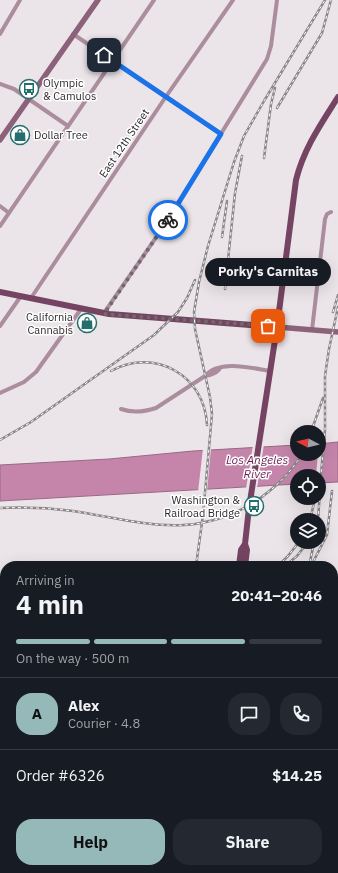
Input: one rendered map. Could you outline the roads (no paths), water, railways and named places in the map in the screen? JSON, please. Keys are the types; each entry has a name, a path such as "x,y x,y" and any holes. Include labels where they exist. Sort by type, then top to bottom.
{"main road":[{"path":"0,140 98,0"},
{"path":"246,561 247,550 245,544 251,494 277,327 298,173 309,143 338,97"},
{"path":"0,292 104,314 338,332"},
{"path":"240,561 241,550 245,544"}],"street":[{"path":"0,34 20,0"},
{"path":"0,226 154,0"},
{"name":"East 12th Street","path":"31,298 165,98 233,0"},
{"path":"104,314 166,223 270,52 277,0"},
{"path":"73,34 165,98 221,134"},
{"path":"0,84 9,87 68,126"},
{"path":"0,206 9,213"},
{"path":"312,330 325,219 327,214 331,212"},
{"path":"0,326 21,296"},
{"path":"0,393 24,382 36,372 81,308"},
{"path":"121,409 129,412 156,408 220,368 236,366 270,371"}],"water":[{"name":"Los Angeles River","path":"338,442 338,482 326,483 326,469 290,469 290,484 0,501 0,465 109,459 193,451 290,445 290,461 326,461 326,443"}],"railway":[{"path":"197,561 203,515 212,414 210,397 195,329 194,312 199,282 208,246 234,162 244,136 325,0"},
{"path":"277,108 322,33 331,0"},
{"path":"264,158 271,104 275,88"},
{"path":"225,289 235,193 242,156"},
{"path":"222,237 227,201"},
{"path":"0,440 31,422 154,335 178,312 187,298 195,280"},
{"path":"333,312 338,295"},
{"path":"321,469 325,430 325,376 338,307"},
{"path":"111,371 127,364 144,362 160,364 174,370 187,380 197,392 204,407 207,425"},
{"path":"313,425 323,398"},
{"path":"0,508 64,510 164,525 186,525 208,522 230,515 253,503 274,487 297,461"},
{"path":"314,561 327,535 332,491"},
{"path":"312,513 314,505"},
{"path":"318,513 319,505"},
{"path":"283,561 294,549"},
{"path":"291,561 302,549"},
{"path":"310,561 313,549"}],"place":[{"name":"Olympic & Camulos","path":"29,89"},
{"name":"Dollar Tree","path":"20,135"},
{"name":"California Cannabis","path":"87,323"},
{"name":"Porky's Carnitas","path":"268,326"},
{"name":"Washington & Railroad Bridge","path":"254,506"}]}
